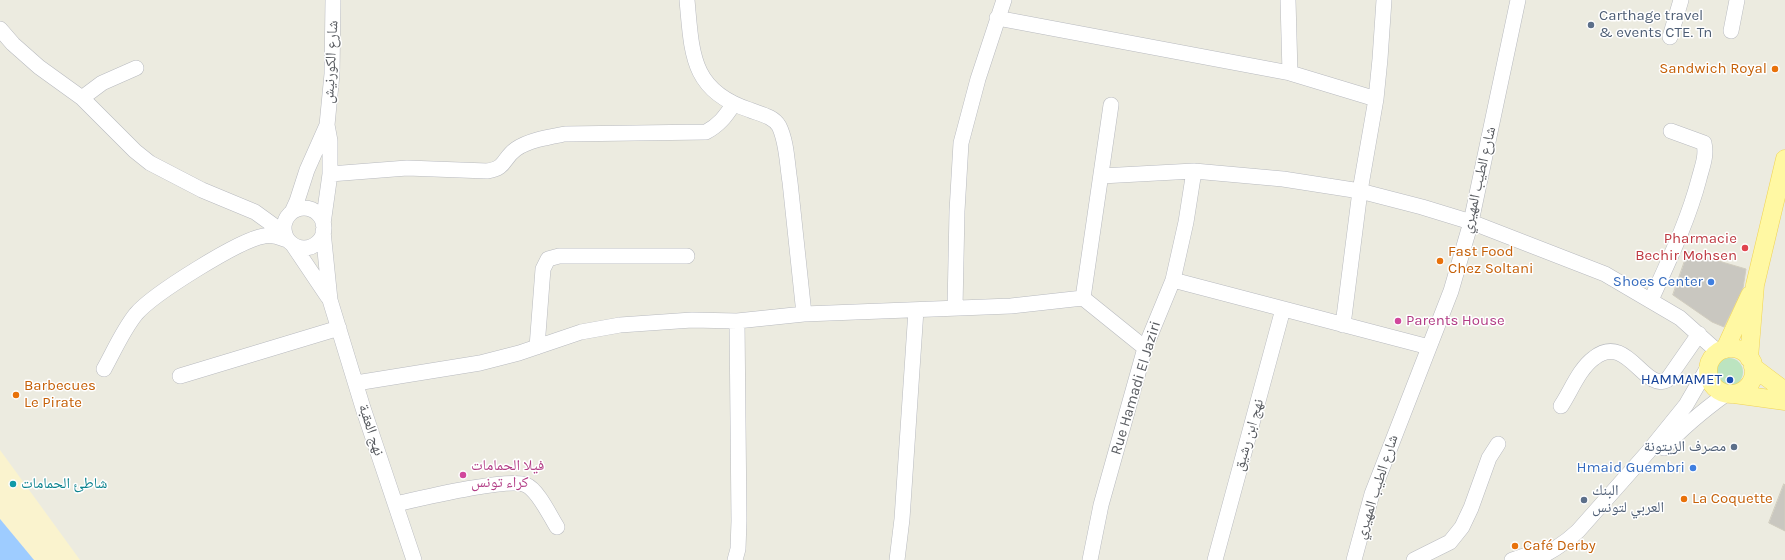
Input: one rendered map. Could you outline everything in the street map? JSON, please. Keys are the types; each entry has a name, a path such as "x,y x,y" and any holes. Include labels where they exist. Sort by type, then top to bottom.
{"main road":[{"path":"1730,394 1743,391 1750,384 1753,376 1751,362 1755,285 1785,159"},
{"path":"1755,285 1708,376 1712,384 1718,390 1730,394 1785,401"},
{"path":"1717,356 1734,348 1743,351 1751,362 1785,391"}],"street":[{"name":"شارع الكورنيش","path":"327,125 332,74 333,0"},
{"path":"687,0 693,53 700,72 710,89 733,105 766,115 778,124 781,132 786,151 804,314"},
{"path":"955,308 957,211 961,143 978,79 1004,0"},
{"path":"1288,0 1290,73"},
{"path":"1343,325 1360,191 1376,99 1384,0"},
{"name":"شارع الطيب المهيري","path":"1354,560 1372,494 1451,291 1471,222 1518,0"},
{"path":"1670,37 1681,0"},
{"path":"1731,31 1737,0"},
{"path":"997,18 1290,73 1376,99"},
{"path":"0,29 13,44 39,67 82,98 135,151 150,163 202,190 255,212 301,248 308,248 316,244 321,239 330,174 330,141 327,125"},
{"path":"82,98 102,83 136,68"},
{"path":"330,174 407,168 486,171 496,169 504,164 516,149 542,138 564,134 706,132 716,127 723,120 733,105"},
{"path":"1083,298 1111,105"},
{"path":"327,125 307,170 298,200 284,227 288,239 330,300"},
{"path":"1651,300 1675,248 1693,202 1706,152 1704,143 1671,131"},
{"path":"1101,176 1194,171 1283,179 1360,191 1422,207 1471,222 1605,274 1680,318 1699,334 1717,356 1686,405 1654,445 1638,452 1629,460 1579,532 1570,552 1556,560"},
{"name":"Rue Hamadi El Jaziri","path":"1090,560 1101,505 1145,348 1173,280 1186,222 1194,171"},
{"path":"255,212 290,214 302,208 313,210 318,214 323,227 330,300"},
{"path":"104,370 128,324 143,306 236,247 256,238 270,235 288,239"},
{"path":"537,347 543,269 548,259 559,256 687,256"},
{"path":"1173,280 1429,347"},
{"path":"356,383 480,363 537,347 581,332 620,325 692,320 737,321 804,314 1011,306 1083,298 1145,348"},
{"name":"نهج العقبة","path":"330,300 414,560"},
{"name":"نهج ابن رشيق","path":"1215,560 1283,309"},
{"path":"899,559 916,310"},
{"path":"734,560 738,549 739,521 737,321"},
{"path":"180,376 339,328"},
{"path":"1561,406 1584,368 1600,354 1617,352 1626,357 1656,382 1663,382 1667,380 1699,334"},
{"path":"1533,560 1548,554 1579,532 1676,434 1704,409 1730,394"},
{"path":"1414,560 1450,542 1462,527 1471,508 1489,458 1498,444"},
{"path":"396,504 455,491 519,483 526,485 536,494 557,527"},
{"path":"1512,560 1536,553 1579,532"}],"green space":[{"path":"1729,358 1739,362 1743,372 1739,382 1729,386 1719,382 1715,372 1719,362"}],"sand":[{"name":"شاطئ الحمامات","path":"0,450 80,560 34,560 0,519"}],"water":[{"path":"0,519 34,560 0,560"}],"building":[{"name":"Shoes Center","path":"1688,252 1746,269 1743,288 1724,327 1712,322 1673,295"},
{"path":"1784,484 1785,485 1785,531 1769,523"}],"place":[{"name":"Carthage travel & events CTE. Tn","path":"1591,25"},
{"name":"Sandwich Royal","path":"1775,69"},
{"name":"Pharmacie Bechir Mohsen","path":"1745,248"},
{"name":"Fast Food Chez Soltani","path":"1440,261"},
{"name":"Shoes Center","path":"1711,282"},
{"name":"Parents House","path":"1398,321"},
{"name":"HAMMAMET","path":"1730,380"},
{"name":"Barbecues Le Pirate","path":"16,395"},
{"name":"مصرف الزيتونة","path":"1734,447"},
{"name":"Hmaid Guembri","path":"1693,468"},
{"name":"فيلا الحمامات كراء تونس","path":"463,475"},
{"name":"شاطئ الحمامات","path":"13,484"},
{"name":"La Coquette","path":"1684,499"},
{"name":"البنك العربي لتونس","path":"1584,500"},
{"name":"Café Derby","path":"1515,546"}]}
